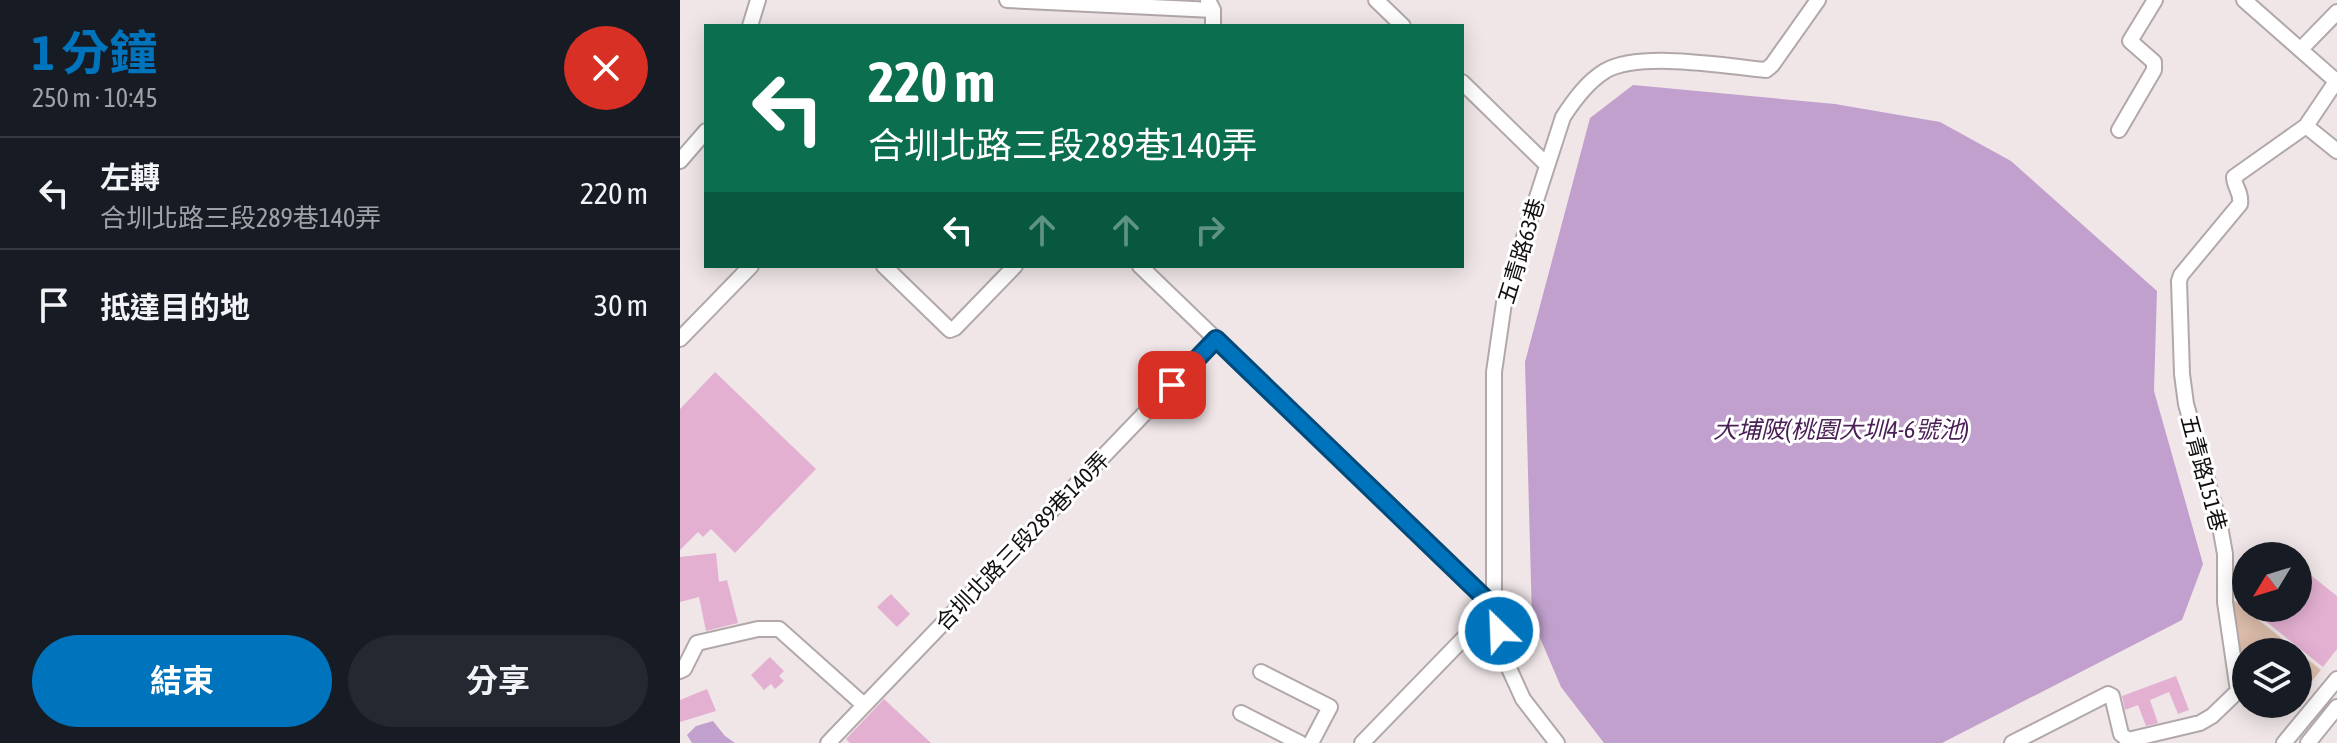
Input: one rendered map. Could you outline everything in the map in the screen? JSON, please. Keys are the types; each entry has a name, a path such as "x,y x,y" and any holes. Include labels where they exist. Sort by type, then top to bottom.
{"street":[{"path":"751,24 758,0"},
{"path":"1007,0 1210,5"},
{"path":"1376,0 1401,24"},
{"name":"五青路63巷","path":"1557,743 1523,699 1503,655 1494,607 1494,372 1505,296 1563,117 1577,96 1606,71 1629,64 1658,61 1766,70 1818,0"},
{"path":"2119,130 2154,70 2154,62 2130,41 2155,0"},
{"path":"2244,0 2337,80 2306,126 2337,151"},
{"path":"2301,49 2337,12"},
{"path":"1464,84 1547,165"},
{"name":"五青路151巷","path":"2012,743 2108,694 2112,696 2121,734 2128,740 2200,723 2238,691 2225,602 2225,554 2220,526 2186,404 2179,281 2240,204 2240,192 2234,177 2306,126"},
{"path":"680,161 704,133"},
{"path":"680,339 749,268"},
{"path":"886,268 950,330 1013,268"},
{"path":"1142,268 1494,607 1362,743"},
{"name":"合圳北路三段289巷140弄","path":"828,743 1216,339"},
{"path":"680,671 697,643 758,629 779,629 864,705"},
{"path":"1261,672 1330,707 1311,743"},
{"path":"2284,743 2337,679"},
{"path":"2308,743 2337,707"},
{"path":"1241,713 1300,743"}],"shaded area":[{"path":"2234,622 2261,622 2281,638 2237,638"},
{"path":"2312,663 2321,670 2312,681"}],"water":[{"name":"大埔陂(桃園大圳4-6號池)","path":"1633,85 1835,104 1940,122 2011,161 2157,291 2154,391 2203,564 2182,620 1942,743 1604,743 1561,687 1532,619 1525,362 1590,118"},
{"path":"713,721 735,743 692,743 687,735 696,726"}],"building":[{"path":"715,372 816,469 735,553 711,529 703,537 698,532 680,550 680,409"},
{"path":"716,553 719,582 727,580 738,623 706,631 699,597 680,602 680,557"},
{"path":"2312,576 2337,596 2337,649 2323,667 2312,658 2312,638 2287,638 2267,622 2312,622"},
{"path":"891,594 910,614 897,627 877,607"},
{"path":"770,657 784,671 779,676 784,681 775,689 771,684 764,690 751,675"},
{"path":"2176,676 2189,710 2178,714 2169,692 2150,700 2158,723 2146,726 2138,705 2125,710 2122,696"},
{"path":"707,689 716,711 680,722 680,700"},
{"path":"884,699 931,743 850,743 846,739"}],"route":[{"path":"1172,385 1216,339 1494,607 1499,631"}]}
